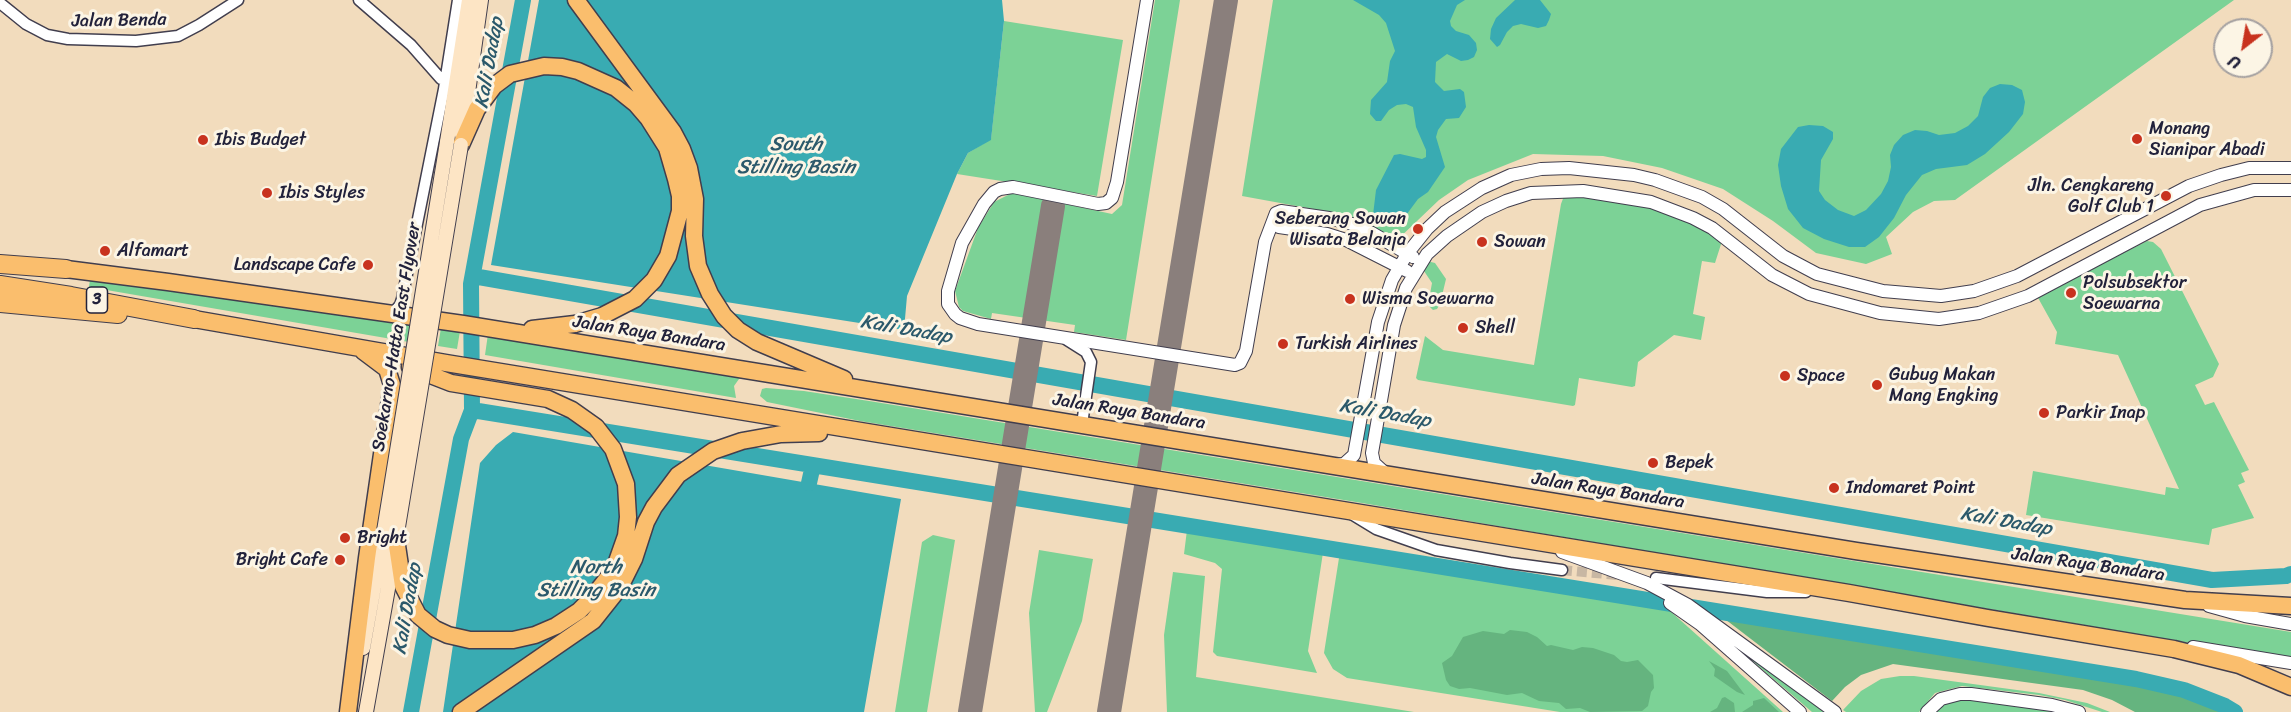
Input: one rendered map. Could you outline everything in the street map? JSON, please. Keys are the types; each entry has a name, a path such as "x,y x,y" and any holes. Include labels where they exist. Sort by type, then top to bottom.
{"highway":[{"path":"0,264 66,270"},
{"name":"3","path":"0,285 194,319"},
{"path":"0,303 82,312 194,319"}],"main road":[{"path":"454,144 469,0"},
{"path":"454,144 481,0"},
{"path":"576,0 673,132 682,149 689,168 695,199 694,236 698,266 724,316 738,330 757,342 870,390"},
{"path":"454,144 494,86 510,74 536,67 562,67 592,76 616,88 636,104 667,147 673,164 680,196 678,225 668,256 645,291 618,309 575,324 500,330"},
{"name":"Soekarno-Hatta East Flyover","path":"390,538 454,144"},
{"path":"0,256 66,270"},
{"name":"Jalan Raya Bandara","path":"66,270 393,313 1747,534 2185,600 2291,606"},
{"path":"194,319 383,353 1849,592 1988,618 2174,648 2239,665 2291,687"},
{"path":"350,712 367,558 392,385 390,374 383,365 357,348"},
{"path":"383,353 398,362 451,383 548,399 572,410 596,427 613,449 626,484 628,503 626,536 614,570 605,583 579,611 568,619 535,635 513,640 470,640 448,635 418,615 403,586 390,538"},
{"path":"461,712 593,621 620,587 632,566 646,522 654,507 678,476 713,451 732,444 782,434 865,432"},
{"path":"350,712 390,538"},
{"path":"366,712 390,538"}],"street":[{"name":"Jalan Benda","path":"0,3 26,24 47,35 68,39 136,41 178,36 238,0"},
{"path":"359,0 411,45 441,79"},
{"path":"393,313 402,299 444,89 458,0"},
{"path":"1147,0 1117,182 1112,198 1106,203 1098,204 1013,187 1000,189 989,197 962,243 950,283 948,304 960,318 978,324 1223,364 1240,363 1246,351 1265,242 1274,222 1274,214 1281,211 1335,220 1372,233 1421,262"},
{"path":"1335,465 1348,461 1356,449 1378,322 1385,295 1407,254 1427,229 1446,212 1469,196 1511,175 1541,169 1569,168 1634,175 1666,183 1702,197 1723,209 1783,256 1817,274 1863,286 1920,296 1941,296 1994,285 2017,276 2189,186 2221,175 2253,168 2291,168"},
{"path":"2253,168 2254,190"},
{"path":"1386,474 1374,463 1372,453 1394,325 1401,300 1413,274 1427,254 1455,229 1482,212 1531,193 1582,191 1651,202 1693,218 1731,241 1772,275 1809,294 1880,313 1940,319 1979,313 2028,296 2200,205 2254,190 2291,190"},
{"path":"2149,207 2160,227"},
{"path":"1274,222 1279,227 1327,234 1346,240 1413,274"},
{"path":"1059,337 1086,352 1091,362 1082,424"},
{"path":"1345,510 1376,529 1436,550 1562,570"},
{"path":"1521,539 1615,571 1667,592 1728,640 1800,712"},
{"path":"1615,571 1680,609 1785,676 1835,712"},
{"path":"1656,578 1767,592 1849,592"},
{"name":"Jalan Raya Bandara","path":"2185,600 2245,616 2291,624"},
{"path":"2174,648 2201,648 2291,663"},
{"path":"1927,712 1941,699 1960,694 1982,694 2052,705 2079,712"}],"green space":[{"path":"1155,0 1180,0 1126,340 1074,332 1075,325 992,313 991,319 963,311 959,307 955,291 978,228 994,202 1010,194 1019,194 1112,214 1122,205"},
{"path":"1273,0 2234,0 1955,200 1934,201 1913,212 1886,237 1892,254 1866,264 1816,253 1773,221 1723,189 1662,168 1603,156 1533,154 1468,180 1439,200 1395,242 1346,215 1242,196"},
{"path":"1004,21 1123,40 1097,196 957,174 968,153 991,139"},
{"path":"1564,196 1589,197 1644,205 1691,221 1722,241 1715,263 1702,261 1693,314 1705,317 1701,340 1674,335 1638,362 1635,386 1632,387 1579,378 1573,406 1418,380 1416,378 1425,336 1443,350 1534,365"},
{"path":"2147,241 2153,242 2161,249 2219,364 2213,377 2195,385 2205,405 2214,402 2249,470 2241,473 2245,482 2238,485 2254,518 2212,529 2209,545 2026,515 2033,471 2165,495 2166,487 2179,489 2118,355 2055,344 2057,332 2037,296"},
{"path":"1427,261 1435,263 1446,279 1440,304 1437,309 1433,310 1428,305 1432,283 1422,268"},
{"path":"90,279 412,323 409,342 89,287"},
{"path":"441,328 460,331 457,349 438,346"},
{"path":"488,334 746,377 739,379 734,386 736,398 485,355"},
{"path":"762,389 869,401 2291,632 2291,660 1356,502 860,421 767,402 760,396"},
{"path":"1188,522 1324,546 1308,651 1317,673 1217,656 1213,652 1222,569 1215,563 1184,554"},
{"path":"933,535 955,540 927,712 895,712 922,542"},
{"path":"1039,550 1093,559 1082,621 1047,712 1035,712 1029,613"},
{"path":"1339,558 1669,610 1783,712 1560,712 1347,678 1333,669 1324,653"},
{"path":"1173,572 1205,576 1196,677 1414,712 1167,712 1164,635"},
{"path":"1717,613 2136,681 2182,692 2230,712 2135,712 2112,700 2083,690 1893,664 1861,675 1832,701"},
{"path":"1510,630 1527,632 1547,646 1573,650 1582,647 1593,648 1614,655 1621,661 1638,660 1653,675 1654,688 1648,706 1642,711 1590,712 1580,708 1566,709 1559,703 1539,701 1522,693 1507,695 1450,686 1446,680 1442,663 1452,656 1463,637 1483,631 1504,634"},
{"path":"1729,639 1824,712 1812,712"},
{"path":"1709,661 1727,671 1745,695 1714,676 1715,669"},
{"path":"1900,676 2039,693 2087,703 2110,712 2102,712 2065,700 2039,695 1962,686 1935,693 1919,712 1846,712 1843,710 1861,691 1881,679"},
{"path":"1725,697 1734,703 1735,712 1710,712 1717,708 1722,698"},
{"path":"1764,698 1779,712 1742,712 1753,705 1753,701"},
{"path":"1971,698 2063,710 1934,712 1945,703"}],"water":[{"name":"South Stilling Basin","path":"539,0 1002,0 1004,21 991,140 968,153 957,174 907,296 904,330 491,265"},
{"path":"1353,0 1465,0 1457,5 1450,21 1451,26 1456,31 1469,35 1476,43 1477,50 1474,57 1468,60 1461,61 1447,54 1436,62 1435,82 1444,91 1460,89 1464,92 1466,107 1459,118 1446,119 1438,130 1436,137 1445,167 1428,192 1418,199 1398,226 1387,226 1376,220 1373,215 1376,190 1394,155 1400,154 1422,159 1426,157 1426,150 1416,127 1413,107 1406,104 1397,105 1389,110 1381,121 1376,121 1370,114 1371,100 1387,82 1390,61 1395,51 1386,23 1379,15"},
{"path":"1515,0 1540,0 1551,14 1549,20 1546,26 1538,28 1521,24 1513,26 1497,47 1490,39 1491,29 1496,18"},
{"path":"2000,84 2012,85 2022,90 2025,102 2023,114 2009,132 1985,154 1967,165 1936,169 1922,175 1879,237 1865,247 1849,247 1824,239 1803,228 1788,209 1778,165 1781,149 1798,127 1823,126 1833,132 1833,139 1821,160 1819,191 1825,200 1838,210 1854,216 1866,210 1881,194 1888,181 1891,167 1890,155 1894,145 1903,135 1915,130 1939,135 1955,133 1968,126 1978,116 1983,97 1990,88"},
{"name":"North Stilling Basin","path":"513,432 901,499 864,712 443,712 480,463 496,445"}],"waterway":[{"name":"Kali Dadap","path":"411,712 461,439 472,410 471,284 523,0"},
{"name":"Kali Dadap","path":"473,276 2212,580 2291,574"},
{"name":"Kali Dadap","path":"472,410 2136,679 2184,690 2235,712"},
{"name":"Kali Dadap","path":"809,483 813,465"}],"taxiway":[{"path":"1109,712 1226,0"},
{"path":"970,712 1053,206"}],"tunnel":[{"path":"1562,570 1617,575"}],"place":[{"name":"Monang Sianipar Abadi","path":"2137,139"},
{"name":"Ibis Budget","path":"203,140"},
{"name":"Ibis Styles","path":"267,193"},
{"name":"Jln. Cengkareng Golf Club 1","path":"2166,196"},
{"name":"Seberang Sowan Wisata Belanja","path":"1418,229"},
{"name":"Sowan","path":"1482,242"},
{"name":"Alfamart","path":"105,251"},
{"name":"Landscape Cafe","path":"368,265"},
{"name":"Polsubsektor Soewarna","path":"2071,293"},
{"name":"Wisma Soewarna","path":"1350,299"},
{"name":"Shell","path":"1463,328"},
{"name":"Turkish Airlines","path":"1283,344"},
{"name":"Space","path":"1785,376"},
{"name":"Gubug Makan Mang Engking","path":"1877,385"},
{"name":"Parkir Inap","path":"2044,413"},
{"name":"Bepek","path":"1653,463"},
{"name":"Indomaret Point","path":"1834,488"},
{"name":"Bright","path":"345,538"},
{"name":"Bright Cafe","path":"340,560"}]}
